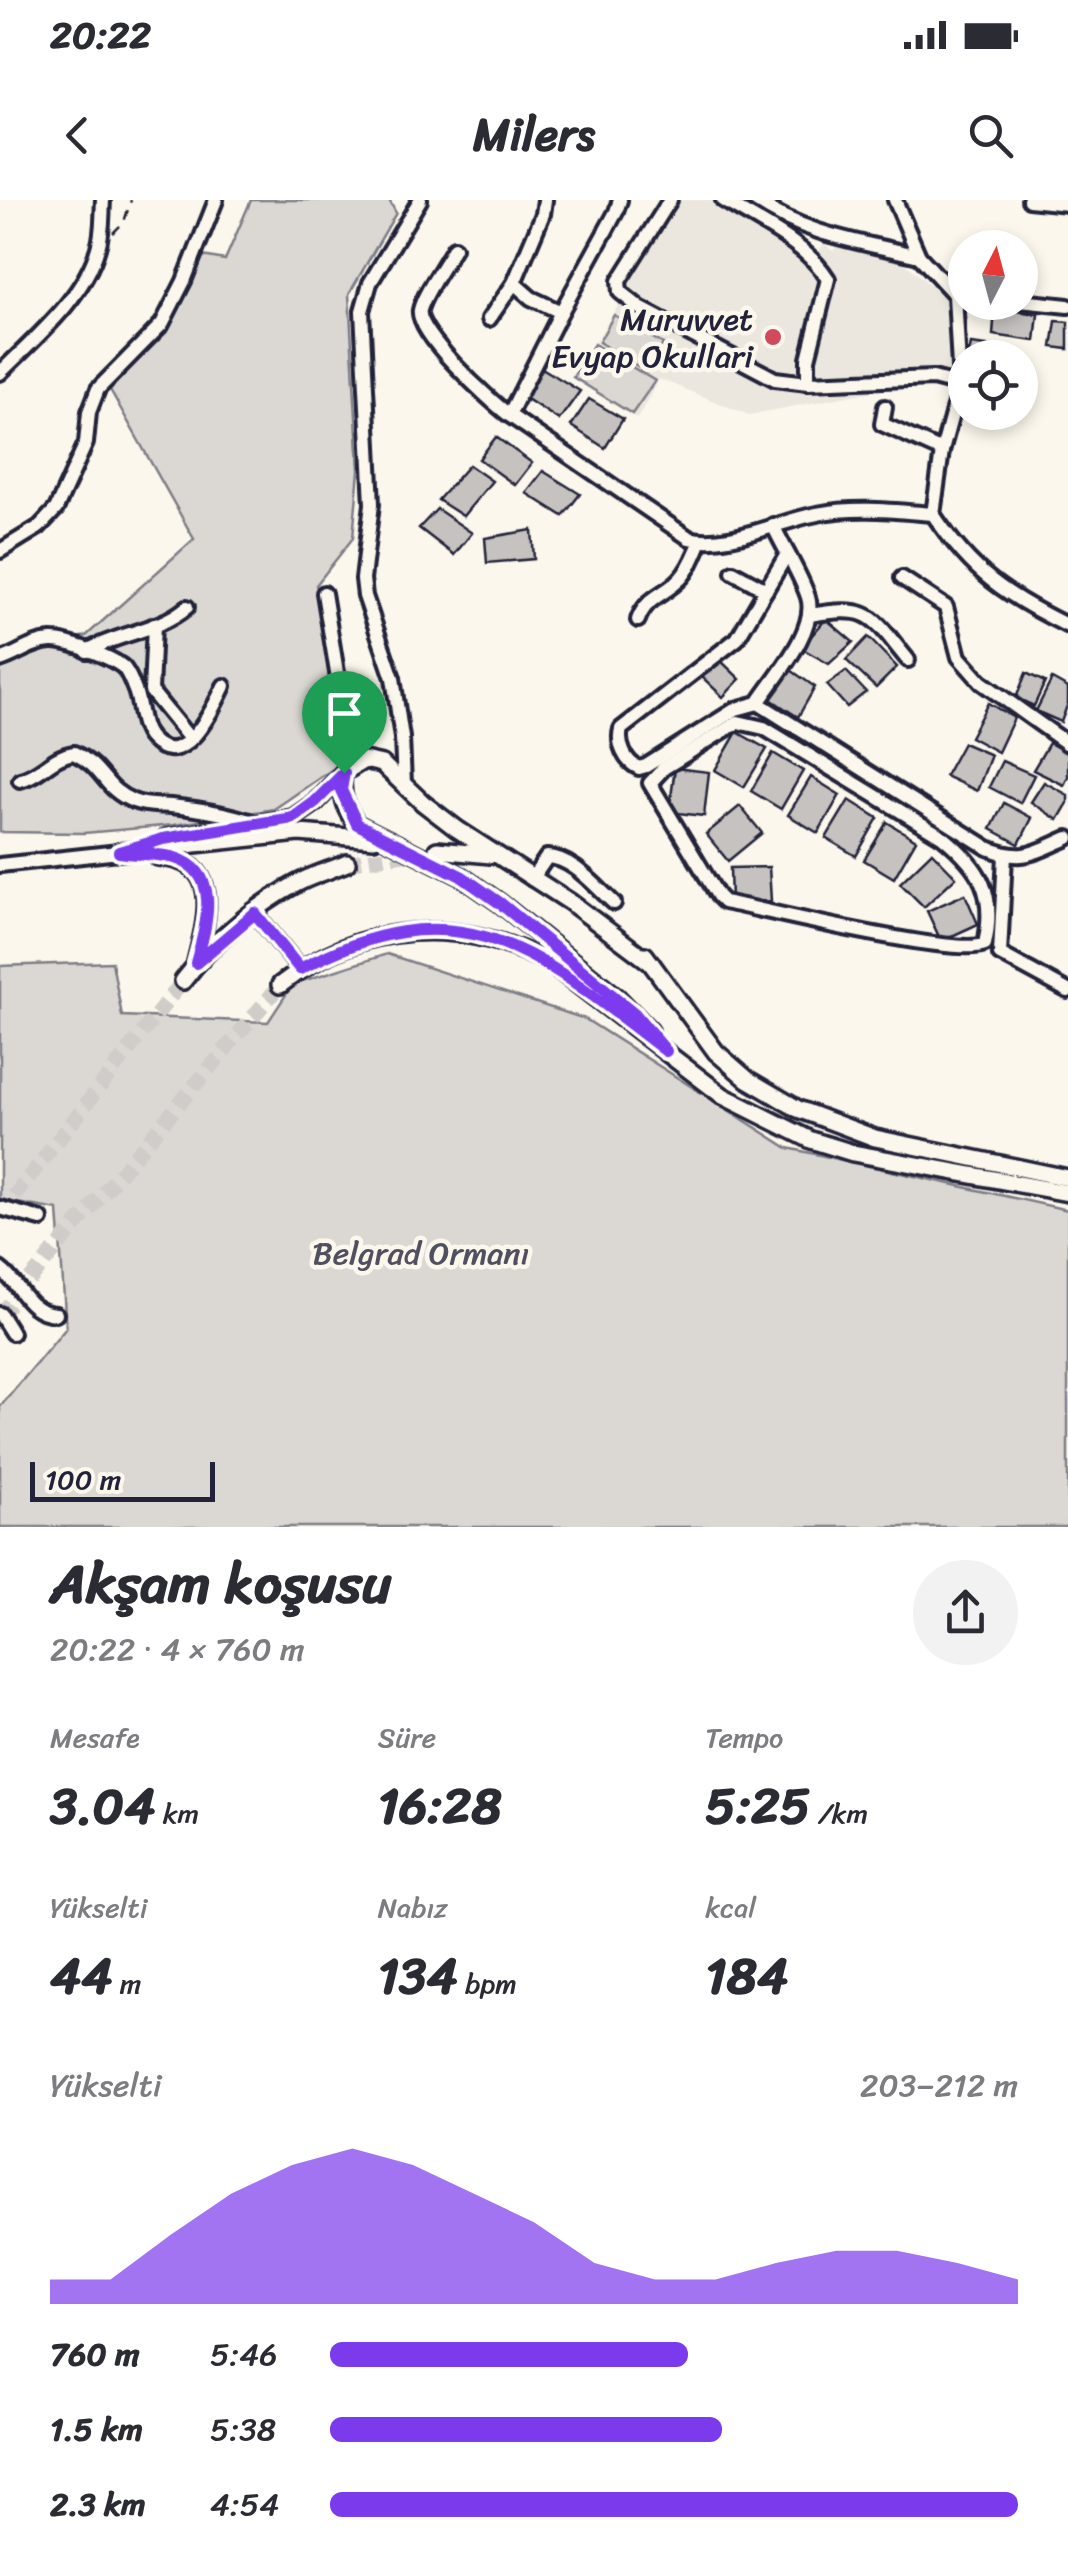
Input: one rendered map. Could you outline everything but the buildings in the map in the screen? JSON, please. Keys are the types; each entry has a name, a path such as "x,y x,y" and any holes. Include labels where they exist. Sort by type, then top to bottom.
{"main road":[{"path":"119,852 163,839 293,818 344,773 360,762 374,760 423,803 495,856 570,902 651,963 716,1052 747,1079 798,1110 875,1138 1068,1178"},
{"path":"344,773 341,790 357,824 461,876 500,903 635,1014 666,1051"},
{"path":"119,852 299,833 355,836 402,846"},
{"path":"437,850 495,856"},
{"path":"119,852 174,858 192,867 202,879 209,910 196,963"},
{"path":"182,980 196,963 255,913 296,884 348,863"},
{"path":"280,985 332,952 380,935 408,930 463,932 523,949 550,964 722,1096 811,1140 853,1154 1068,1193"}],"street":[{"path":"0,373 60,313 98,248 104,200"},
{"path":"0,551 40,528 56,510 86,443 89,412 98,388 162,324 198,249 216,200"},
{"path":"404,784 393,678 363,579 372,504 362,311 370,284 420,200"},
{"path":"489,319 514,283 543,214 545,200"},
{"path":"509,416 620,200"},
{"path":"670,200 619,282 620,292 640,308 776,379 808,383 932,378 948,382"},
{"path":"723,200 791,243 819,265 828,278 808,358 808,383"},
{"path":"755,200 780,218 819,233 919,256"},
{"path":"895,200 919,256 948,284"},
{"path":"1031,200 1068,204"},
{"path":"454,248 421,307 422,326 488,400 689,538 701,541 853,509 934,514"},
{"path":"514,283 531,298 561,312"},
{"path":"1038,303 1068,306"},
{"path":"885,407 882,424 942,450"},
{"path":"948,428 934,514 957,549 999,590 1068,626"},
{"path":"773,525 808,597 808,626 758,703 736,709 646,766 632,765 621,747 621,729 737,639 787,554"},
{"path":"638,620 655,595 680,580 701,541"},
{"path":"733,572 766,590"},
{"path":"902,578 946,607 959,656 981,682 1068,744"},
{"path":"324,593 351,752 360,762"},
{"path":"88,651 108,639 171,620 186,607"},
{"path":"810,615 854,610 864,614 877,623 908,660"},
{"path":"154,626 151,691 190,739"},
{"path":"0,660 54,640 124,668 135,689 148,736 170,749 190,739 213,709 224,686"},
{"path":"758,703 988,848 1011,858 1068,838"},
{"path":"738,722 764,728 850,781 943,838 973,864 988,894 985,944 968,948 874,934 724,902 710,886 650,783 664,768 738,722"},
{"path":"20,780 34,776 56,758 74,753 98,767 108,786 120,796 139,804 225,812 258,824"},
{"path":"850,781 859,766"},
{"path":"0,865 119,852"},
{"path":"1005,855 1000,954 1068,991"},
{"path":"532,878 547,857 553,856 564,860 614,903"},
{"path":"255,913 300,969"},
{"path":"0,1208 41,1219"},
{"path":"0,1269 12,1278 26,1303 42,1313 56,1314"},
{"path":"0,1314 12,1333"}],"path":[{"path":"98,248 124,222 131,200"}],"shaded area":[{"name":"Muruvvet Evyap Okullari","path":"659,200 743,200 819,251 824,243 833,251 841,240 898,257 946,299 948,373 933,371 930,388 895,387 749,415 659,379 637,419 574,376 621,301 611,286"}],"green space":[{"path":"251,200 389,200 396,213 349,294 359,470 353,538 316,585 350,691 337,766 274,809 174,825 84,833 0,832 0,654 86,636 194,539 108,386 125,353 181,288 197,255 225,260"},
{"path":"614,315 663,344 647,372 599,342"},
{"path":"594,344 655,381 632,414 573,377"},
{"name":"Belgrad Ormanı","path":"387,954 585,1019 788,1148 1068,1210 1068,1527 0,1527 0,1407 66,1328 58,1210 0,1200 0,966 112,962 122,1016 268,1022 293,984"}],"tunnel":[{"path":"347,863 418,852"},
{"path":"0,1214 183,981"},
{"path":"0,1315 280,985"}],"place":[{"name":"Muruvvet Evyap Okullari","path":"773,337"}],"route":[{"path":"344,773 341,790 357,824 461,876 500,903 635,1014 666,1051 550,964 523,949 463,932 408,930 380,935 332,952 300,969 255,913 196,963 209,910 202,879 192,867 174,858 119,852 163,839 293,818 344,773"}]}
